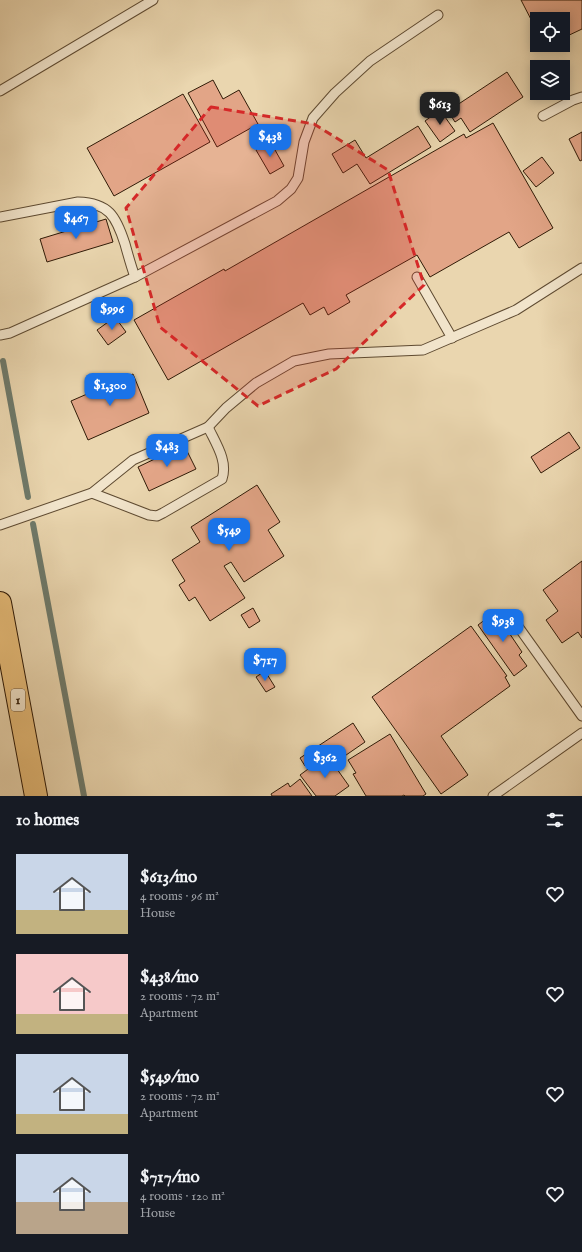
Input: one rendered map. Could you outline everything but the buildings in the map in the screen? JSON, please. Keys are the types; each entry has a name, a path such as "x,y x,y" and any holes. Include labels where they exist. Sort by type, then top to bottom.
{"main road":[{"name":"1","path":"0,603 10,676 36,796"}],"lane":[{"path":"0,91 153,0"},
{"path":"0,335 10,333 135,277 277,201 292,189 298,178 304,142 313,118 334,94 370,61 438,15"},
{"path":"543,116 573,100 582,97"},
{"path":"0,218 78,202 89,202 104,208 113,216 119,226 135,277"},
{"path":"0,525 92,493 133,460 208,427 226,408 256,383 294,361 330,354 423,350 516,310 582,268"},
{"path":"417,276 452,338"},
{"path":"92,493 150,515 156,516 163,513 222,479 224,472 224,461 208,427"},
{"path":"512,618 582,716"},
{"path":"493,796 582,733"}],"highlighted area":[{"path":"211,107 314,124 388,170 424,285 336,369 258,406 160,327 126,208"}],"waterway":[{"path":"3,361 28,497"},
{"path":"33,524 84,796"}]}
